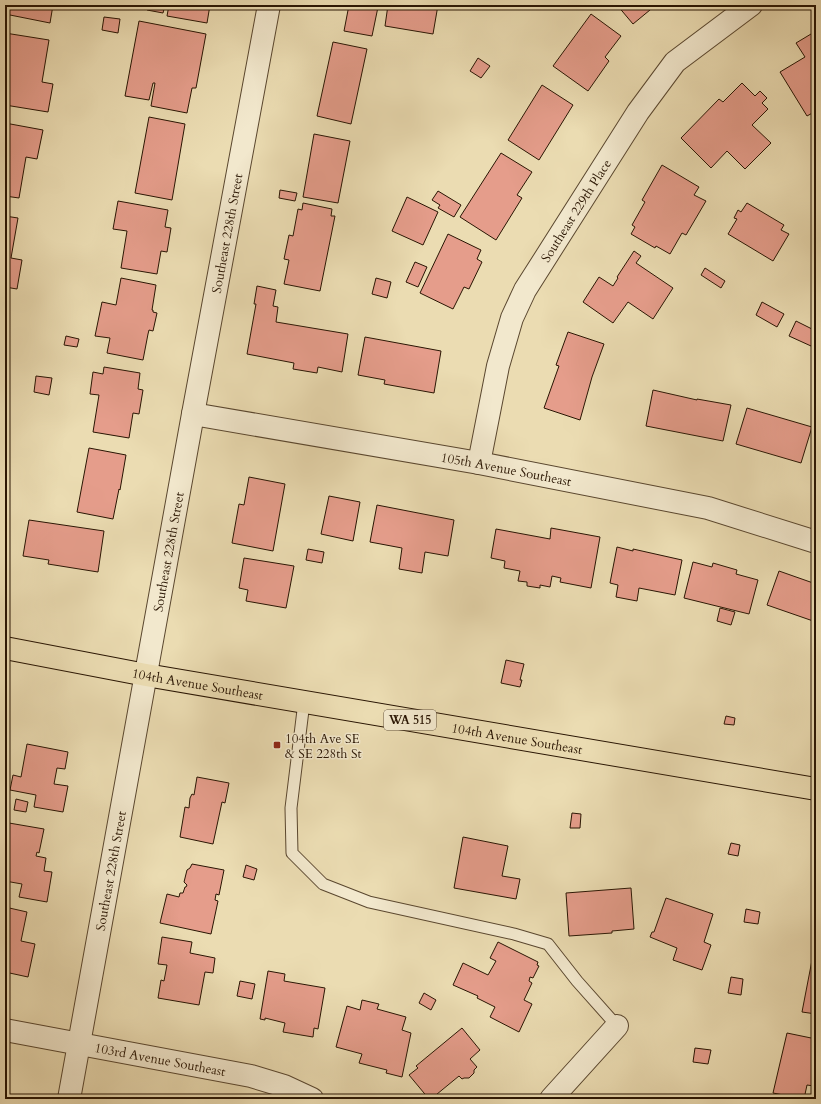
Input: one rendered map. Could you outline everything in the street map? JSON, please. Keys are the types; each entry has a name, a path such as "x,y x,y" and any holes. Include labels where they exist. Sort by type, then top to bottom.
{"main road":[{"name":"104th Avenue Southeast","path":"5,648 304,702 816,789"}],"street":[{"name":"Southeast 228th Street","path":"69,1099 193,414 269,5"},
{"name":"Southeast 229th Place","path":"479,463 498,366 512,318 525,290 638,112 675,62 751,5"},
{"name":"105th Avenue Southeast","path":"193,414 479,463 708,508 816,542"},
{"path":"551,1099 618,1026"},
{"name":"103rd Avenue Southeast","path":"5,1030 251,1076 284,1086 312,1099"}],"lane":[{"path":"304,702 292,808 292,853 323,884 369,902 514,934 548,944 577,981 618,1026"}],"building":[{"path":"5,5 53,5 50,23 5,14"},
{"path":"148,5 165,5 163,13 147,10"},
{"path":"169,5 210,5 207,23 167,16"},
{"path":"349,5 367,5 378,7 372,36 344,31"},
{"path":"388,5 438,5 433,34 385,26"},
{"path":"617,5 656,5 633,24"},
{"path":"591,14 621,36 605,57 609,61 588,91 553,66"},
{"path":"104,17 120,19 118,33 102,30"},
{"path":"139,21 206,34 196,88 192,88 187,113 151,106 155,83 153,83 149,100 125,96"},
{"path":"816,31 816,111 807,116 780,72 805,57 796,43"},
{"path":"5,33 49,40 42,82 53,84 48,112 5,105"},
{"path":"333,42 367,49 351,124 317,116"},
{"path":"478,58 490,66 481,78 470,71"},
{"path":"742,83 755,96 760,91 767,98 762,103 768,109 752,125 771,143 745,169 727,151 711,168 681,138 719,99 723,102"},
{"path":"542,85 573,105 539,160 508,140"},
{"path":"149,117 185,124 172,200 135,193"},
{"path":"5,123 43,130 37,159 26,157 19,198 5,196"},
{"path":"314,134 350,141 338,203 303,197"},
{"path":"501,153 532,172 517,195 522,198 496,240 460,217"},
{"path":"662,165 699,187 694,195 706,201 686,235 682,233 670,254 656,246 655,248 631,234 635,227 632,225 645,202 642,200"},
{"path":"280,190 297,193 295,201 279,198"},
{"path":"438,191 461,205 454,217 438,208 440,205 432,200"},
{"path":"407,197 438,212 423,245 392,231"},
{"path":"118,201 168,210 165,227 171,228 167,252 161,251 157,274 121,268 127,231 113,229"},
{"path":"303,203 332,209 331,216 335,216 320,291 284,284 289,260 284,259 289,235 293,236 298,209 302,210"},
{"path":"747,203 784,225 781,230 789,234 773,261 728,234 737,219 734,218 738,210 741,212"},
{"path":"5,216 18,218 11,258 22,260 17,289 5,287"},
{"path":"448,234 481,250 477,259 482,262 469,289 464,287 453,309 420,293"},
{"path":"634,251 641,256 636,263 673,288 653,319 628,302 613,323 583,302 599,277 613,286 618,278 617,277"},
{"path":"415,262 427,267 418,287 406,282"},
{"path":"705,268 725,281 721,288 701,275"},
{"path":"121,278 156,285 152,310 153,312 157,313 153,331 149,330 143,360 107,353 110,338 95,336 102,302 116,305"},
{"path":"376,278 391,282 387,298 372,294"},
{"path":"257,286 276,290 273,306 278,307 276,322 348,334 342,372 318,367 317,373 293,369 294,363 247,354 256,304 254,304"},
{"path":"762,302 784,314 777,327 756,315"},
{"path":"796,321 816,331 816,335 811,346 789,336"},
{"path":"568,332 604,344 592,377 580,420 544,408 559,366 556,365"},
{"path":"66,336 79,339 77,347 64,345"},
{"path":"365,337 441,351 434,393 384,384 385,380 358,375"},
{"path":"104,367 140,373 138,389 143,390 139,414 133,413 129,438 93,432 99,395 90,394 93,372 103,374"},
{"path":"36,376 52,378 49,395 34,392"},
{"path":"653,390 697,400 731,405 723,441 646,426"},
{"path":"747,408 812,427 801,463 736,444"},
{"path":"89,448 126,455 113,519 77,512"},
{"path":"249,477 285,484 273,551 232,543 239,504 244,505"},
{"path":"329,496 360,502 353,541 321,534"},
{"path":"377,505 454,520 448,556 425,552 422,573 399,569 402,548 370,542"},
{"path":"29,520 104,531 98,572 48,564 49,560 23,556"},
{"path":"551,528 600,537 591,588 560,582 561,578 552,576 550,587 540,585 540,588 527,586 527,582 518,581 520,571 504,568 505,561 491,558 496,529 550,539"},
{"path":"617,547 682,560 675,595 639,588 637,601 616,597 618,585 610,583"},
{"path":"308,549 324,552 322,563 306,560"},
{"path":"244,558 294,566 286,608 246,601 248,590 239,588"},
{"path":"693,562 712,567 713,563 737,570 736,574 758,580 749,614 684,598"},
{"path":"779,571 816,584 816,622 767,605"},
{"path":"720,608 735,612 731,625 717,621"},
{"path":"506,660 524,664 520,687 501,683"},
{"path":"726,716 735,718 734,725 724,724"},
{"path":"27,744 68,752 65,769 57,768 54,784 68,786 63,812 34,807 36,795 10,790 13,775 21,777"},
{"path":"197,777 229,783 225,803 222,802 213,844 180,837 185,807 189,808 190,798 192,794 194,795"},
{"path":"16,799 28,802 26,812 14,810"},
{"path":"572,813 581,814 580,828 570,828"},
{"path":"9,823 44,829 39,853 37,852 36,856 46,858 44,871 52,872 47,902 19,897 22,884 5,881 5,836 6,837"},
{"path":"463,837 508,846 502,876 520,879 516,899 454,888"},
{"path":"731,843 740,845 738,856 728,854"},
{"path":"192,864 224,870 219,895 216,894 215,900 218,901 211,934 160,923 167,894 179,897 180,893 183,893 187,885 184,882 187,870"},
{"path":"246,865 257,869 254,880 243,877"},
{"path":"631,888 634,929 612,931 612,933 569,936 566,893"},
{"path":"666,898 713,914 704,942 711,945 702,970 673,960 677,948 650,937 652,932 654,932"},
{"path":"5,907 27,912 21,941 35,944 28,977 5,972"},
{"path":"746,909 760,912 758,924 744,922"},
{"path":"162,937 192,942 190,953 215,958 213,973 205,972 199,1005 158,998 161,980 164,981 167,965 158,964"},
{"path":"498,942 538,962 537,965 539,966 533,978 530,977 529,981 532,983 524,1000 532,1004 519,1032 490,1017 495,1007 477,998 478,996 453,985 463,963 488,975 496,961 490,958"},
{"path":"813,955 816,955 816,1014 802,1012"},
{"path":"268,971 285,974 284,981 325,988 318,1029 314,1028 313,1037 283,1032 285,1023 265,1018 265,1020 260,1019"},
{"path":"731,977 743,979 741,995 728,993"},
{"path":"240,981 255,984 252,999 237,996"},
{"path":"424,993 436,1000 431,1010 419,1003"},
{"path":"362,1000 379,1004 377,1009 406,1017 402,1030 411,1033 402,1077 386,1073 387,1070 359,1063 362,1054 336,1047 347,1006 360,1010"},
{"path":"462,1028 480,1050 470,1059 477,1067 469,1078 462,1079 459,1076 431,1099 429,1099 409,1075 418,1068 416,1066"},
{"path":"787,1033 816,1039 816,1079 814,1086 807,1085 804,1099 773,1093"},
{"path":"695,1048 711,1050 708,1064 693,1062"}],"place":[{"name":"104th Ave SE & SE 228th St","path":"277,745"}]}
